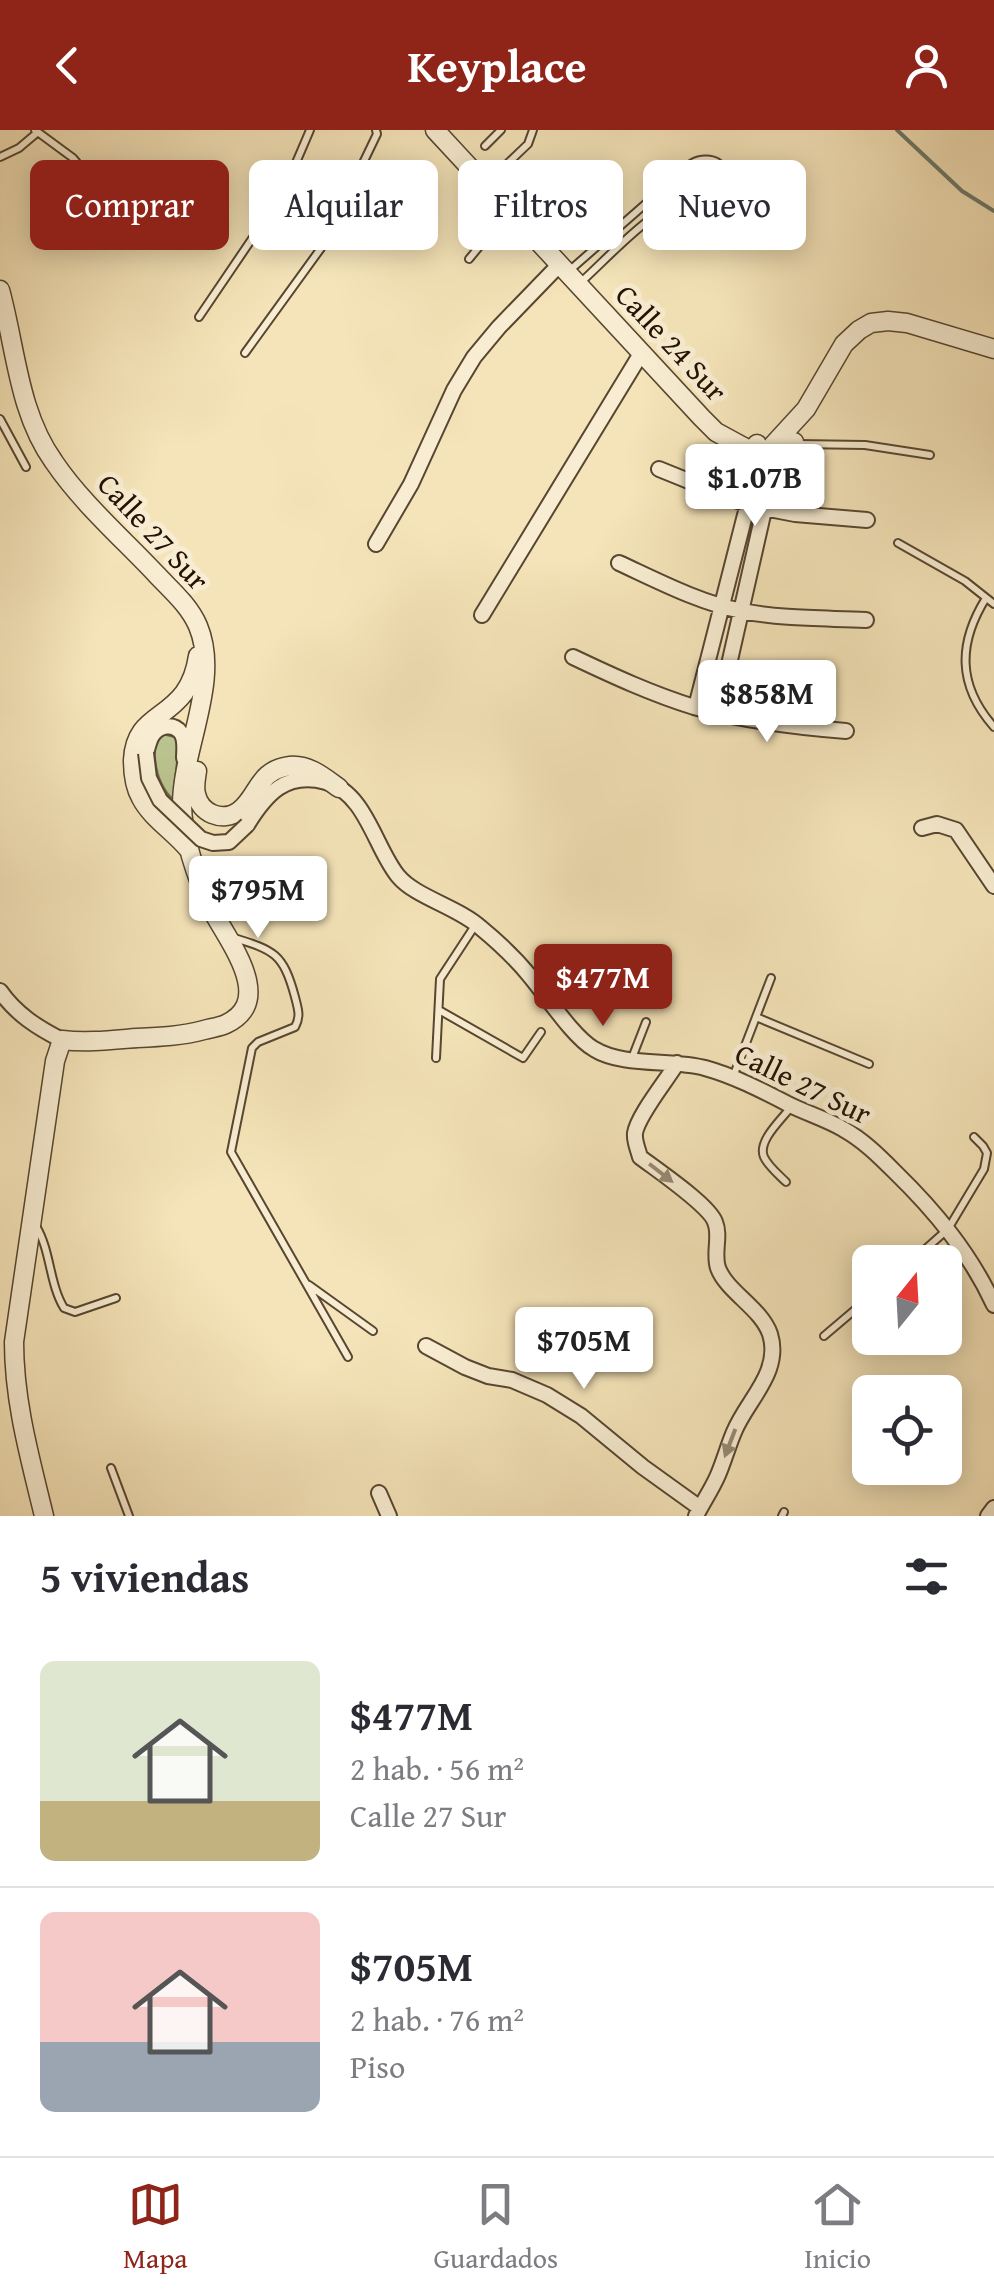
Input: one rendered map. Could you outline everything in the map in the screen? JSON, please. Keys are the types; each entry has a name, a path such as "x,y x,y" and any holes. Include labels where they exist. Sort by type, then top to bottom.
{"street":[{"name":"Calle 24 Sur","path":"435,130 463,160"},
{"name":"Calle 24 Sur","path":"547,250 716,432 771,455"},
{"path":"376,544 411,484 454,390 474,357 499,327 569,273"},
{"name":"Calle 27 Sur","path":"3,314 7,351 47,452 73,486 185,605 198,626 206,658 182,809 198,876 243,964 248,982 243,1011 227,1024 188,1034 62,1040"},
{"path":"696,707 748,505 771,455 806,409 844,344 871,322 888,321 908,323 994,349"},
{"path":"482,615 642,352"},
{"path":"718,713 766,508 771,455"},
{"path":"659,469 748,505 867,520"},
{"path":"619,563 742,611 866,620"},
{"path":"146,753 152,736 169,718 194,675 200,648 198,626"},
{"path":"573,658 622,680 718,713 792,727 846,731"},
{"path":"204,680 195,792 202,808 219,816 239,811 263,779 287,766 308,768 339,788"},
{"path":"169,718 173,709 186,713 194,734"},
{"path":"169,718 148,723 138,736 134,746 134,781 144,803 192,854"},
{"path":"169,718 184,737 183,794"},
{"path":"148,723 149,778 160,800 201,839 229,842 262,801 284,784 309,780 339,788"},
{"name":"Calle 27 Sur","path":"339,788 359,809 398,876 476,924 527,972 594,1050 702,1067 845,1130 870,1147 948,1229 994,1304"},
{"path":"922,828 937,824 956,830 994,886"},
{"path":"0,992 20,1014 62,1040 55,1061 14,1342 18,1410 44,1516"},
{"path":"426,1346 464,1367 512,1380 582,1416 698,1512 717,1478 735,1428 766,1378 772,1349 762,1320 718,1270 714,1218 640,1157 635,1134 640,1120 677,1063"},
{"path":"378,1494 388,1516"},
{"path":"988,1516 994,1508"}],"lane":[{"path":"199,317 283,193 310,130"},
{"path":"245,353 324,244 376,130"},
{"path":"484,146 501,130"},
{"path":"511,160 528,144 533,130"},
{"path":"0,157 20,148 36,131 75,160"},
{"path":"709,158 724,169 720,184 678,209 650,219 569,273 692,163 709,158"},
{"path":"469,260 477,250"},
{"path":"0,419 26,468"},
{"path":"771,455 865,445 930,455"},
{"path":"898,543 965,580 994,604"},
{"path":"986,598 971,625 965,652 973,696 994,727"},
{"path":"436,1058 440,979 476,924"},
{"path":"228,936 275,954 283,962 300,1014 295,1027 252,1048 231,1152 348,1357"},
{"path":"733,1078 772,978"},
{"path":"438,1010 523,1058 541,1032"},
{"path":"756,1017 869,1064"},
{"path":"632,1059 646,1022"},
{"path":"786,1182 764,1159 762,1150 792,1106"},
{"path":"930,1245 948,1229 987,1161 984,1146 974,1138"},
{"path":"32,1220 42,1237 64,1308 75,1312 116,1298"},
{"path":"304,1282 373,1331"},
{"path":"824,1336 852,1312"},
{"path":"111,1468 129,1516"}],"green space":[{"path":"163,734 176,737 179,746 173,800 163,787 156,765 155,741"}],"waterway":[{"path":"897,130 962,191 994,211"}]}
